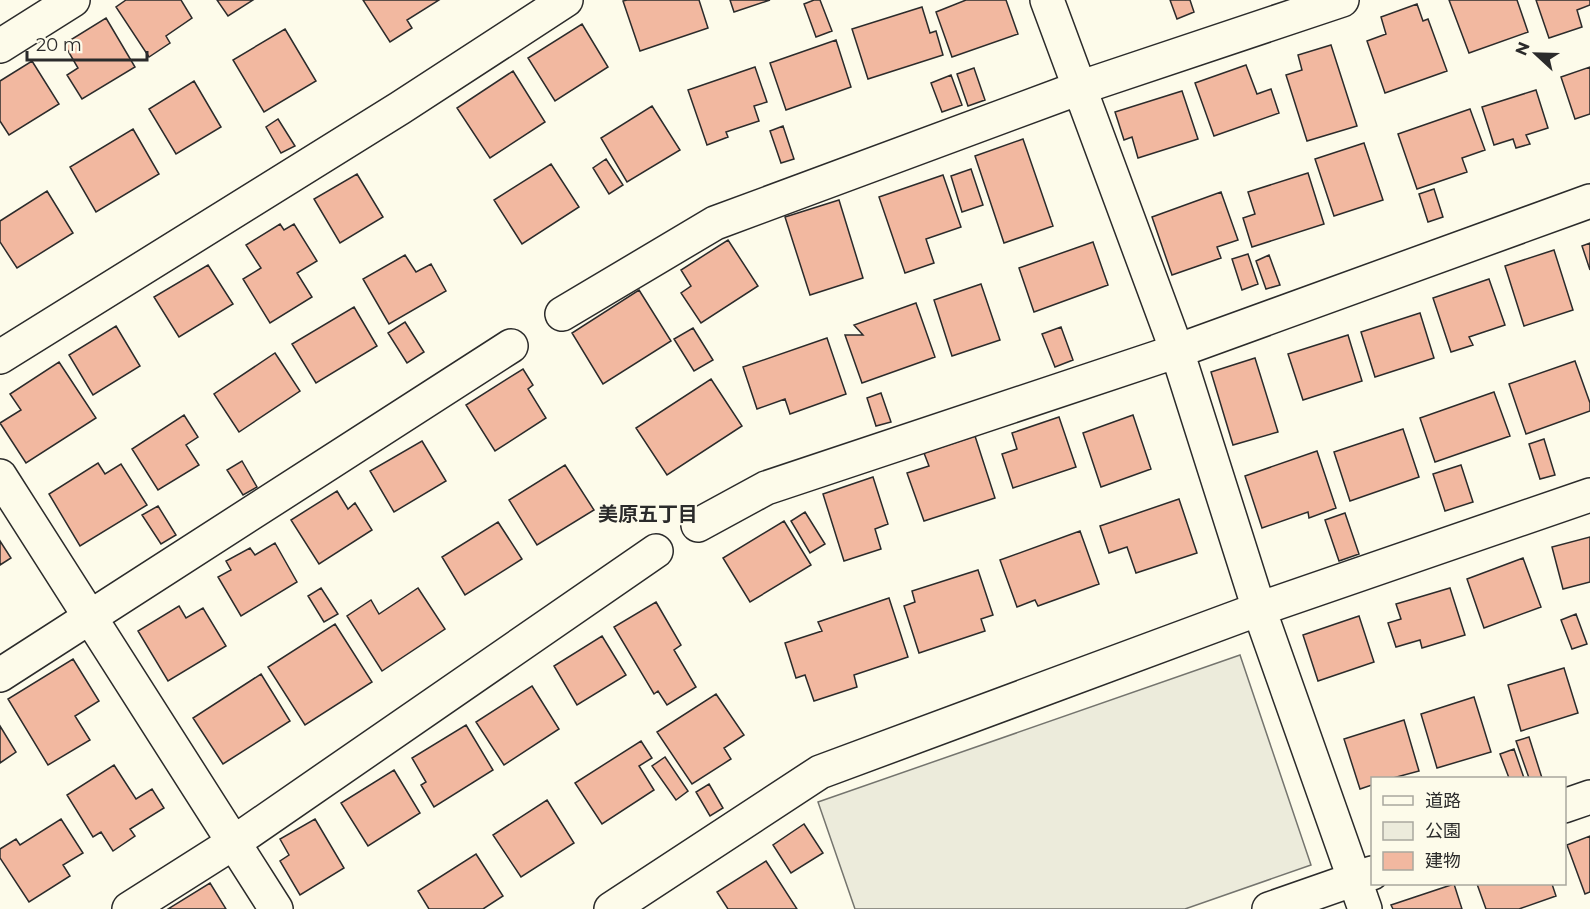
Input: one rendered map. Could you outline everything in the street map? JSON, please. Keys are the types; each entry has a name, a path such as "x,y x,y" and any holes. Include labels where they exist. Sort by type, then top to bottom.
{"street":[{"path":"0,46 73,0"},
{"path":"0,357 400,108 566,0"},
{"path":"1047,0 1177,351 1259,609 1364,887 1269,909"},
{"path":"562,314 715,223 1078,88 1342,0"},
{"path":"698,525 766,488 1177,351 1590,201"},
{"path":"0,675 511,346"},
{"path":"0,476 276,909"},
{"path":"611,909 820,772 1259,609 1590,495"},
{"path":"129,909 233,843 656,551"},
{"path":"1566,805 1590,797"}],"green space":[{"path":"1240,655 1311,865 1185,909 855,909 818,802"}],"building":[{"path":"126,0 181,0 192,18 166,36 170,43 149,57 116,7"},
{"path":"217,0 253,0 228,16"},
{"path":"363,0 439,0 407,20 412,28 390,42"},
{"path":"699,0 708,28 640,51 623,1"},
{"path":"730,0 770,0 734,12"},
{"path":"820,0 832,31 816,37 804,4"},
{"path":"966,0 1006,0 1018,34 952,57 936,12"},
{"path":"1170,0 1190,0 1194,12 1177,19"},
{"path":"1449,0 1517,0 1528,32 1469,53"},
{"path":"1536,0 1590,0 1590,5 1577,10 1582,27 1549,38"},
{"path":"1417,4 1423,21 1428,19 1447,71 1385,93 1367,41 1386,34 1381,17"},
{"path":"922,7 930,33 936,31 943,55 868,79 852,29"},
{"path":"106,18 135,67 82,99 67,75 78,68 64,44"},
{"path":"582,24 608,67 555,101 528,58"},
{"path":"285,29 316,81 264,112 233,60"},
{"path":"836,40 851,87 786,110 770,63"},
{"path":"1331,45 1357,126 1307,141 1286,75 1302,70 1298,55"},
{"path":"32,61 59,104 9,135 0,121 0,81"},
{"path":"1246,65 1257,94 1271,89 1279,113 1214,136 1195,83"},
{"path":"755,67 767,102 754,106 759,121 726,132 728,137 707,145 688,90"},
{"path":"1590,67 1590,114 1575,119 1561,77"},
{"path":"974,68 985,100 968,106 957,74"},
{"path":"513,71 545,122 490,158 457,108"},
{"path":"951,75 962,105 942,112 931,83"},
{"path":"194,81 221,127 176,154 149,109"},
{"path":"1536,90 1548,128 1526,135 1530,144 1516,148 1513,139 1494,145 1482,107"},
{"path":"1182,91 1198,139 1138,158 1132,137 1124,140 1115,112"},
{"path":"652,106 680,150 627,182 601,138"},
{"path":"1470,109 1485,150 1462,158 1467,172 1417,189 1398,134"},
{"path":"278,119 295,146 281,153 266,127"},
{"path":"783,126 794,159 781,163 770,131"},
{"path":"133,129 159,174 96,212 70,167"},
{"path":"1023,139 1053,226 1004,243 975,156"},
{"path":"1364,143 1383,200 1334,216 1315,159"},
{"path":"606,159 623,185 609,194 593,168"},
{"path":"551,164 579,207 522,244 494,200"},
{"path":"971,169 983,205 962,212 951,176"},
{"path":"1308,173 1324,224 1252,247 1243,218 1255,214 1248,192"},
{"path":"357,174 383,217 340,243 314,199"},
{"path":"943,175 961,227 926,239 934,263 905,273 879,197"},
{"path":"1434,189 1443,217 1428,222 1419,194"},
{"path":"47,191 73,233 17,268 0,242 0,221"},
{"path":"1221,192 1238,240 1217,247 1221,258 1172,275 1152,217"},
{"path":"839,200 863,278 810,295 785,217"},
{"path":"280,224 284,230 294,224 317,261 297,273 312,297 270,323 243,279 261,268 246,245"},
{"path":"728,240 758,286 701,323 681,293 691,286 681,270"},
{"path":"1093,242 1108,285 1034,312 1019,268"},
{"path":"1590,243 1590,270 1582,246"},
{"path":"1554,250 1573,310 1524,326 1505,266"},
{"path":"1248,254 1258,284 1242,290 1232,259"},
{"path":"405,255 416,272 431,264 446,291 389,324 363,279"},
{"path":"1269,255 1280,285 1266,289 1256,261"},
{"path":"208,265 233,304 179,337 154,297"},
{"path":"1489,279 1505,325 1469,337 1473,345 1451,352 1433,298"},
{"path":"981,284 1000,340 952,356 934,300"},
{"path":"639,290 671,341 603,384 572,333"},
{"path":"916,303 935,357 862,383 845,335 863,335 854,325"},
{"path":"354,307 377,346 316,383 292,344"},
{"path":"1420,313 1434,358 1375,377 1361,332"},
{"path":"405,322 424,352 407,363 388,333"},
{"path":"116,326 140,366 93,395 69,355"},
{"path":"1061,327 1073,360 1055,367 1042,334"},
{"path":"693,328 713,360 694,371 674,339"},
{"path":"1348,335 1362,381 1303,400 1288,354"},
{"path":"827,338 846,394 790,414 785,399 757,409 743,367"},
{"path":"275,353 300,391 239,432 214,394"},
{"path":"1255,358 1278,432 1233,445 1211,372"},
{"path":"1575,361 1590,403 1590,411 1526,434 1509,384"},
{"path":"59,362 96,418 26,463 0,423 21,410 10,394"},
{"path":"523,369 533,385 528,389 546,418 495,451 466,405"},
{"path":"711,379 742,426 667,475 636,428"},
{"path":"1494,392 1510,436 1435,462 1420,418"},
{"path":"881,393 891,422 876,426 867,398"},
{"path":"184,415 198,437 186,445 199,465 158,490 132,449"},
{"path":"1133,415 1151,469 1101,487 1083,433"},
{"path":"1059,417 1076,467 1013,488 1002,454 1017,449 1012,433"},
{"path":"1403,429 1419,477 1350,501 1334,452"},
{"path":"975,436 995,498 924,521 907,473 929,466 924,453"},
{"path":"1544,439 1555,475 1540,479 1529,444"},
{"path":"422,441 446,481 394,512 370,471"},
{"path":"1317,451 1336,508 1309,518 1308,512 1262,528 1245,476"},
{"path":"242,461 257,487 243,495 227,470"},
{"path":"98,463 105,474 121,464 147,505 80,546 49,494"},
{"path":"565,465 594,510 537,545 509,500"},
{"path":"1461,465 1473,502 1445,511 1433,474"},
{"path":"873,477 888,524 875,529 881,549 844,561 823,494"},
{"path":"337,491 348,509 355,503 372,530 319,564 291,520"},
{"path":"1179,499 1197,553 1136,573 1127,547 1109,553 1100,526"},
{"path":"158,506 176,535 161,544 142,515"},
{"path":"805,512 825,544 810,553 791,521"},
{"path":"1345,513 1359,554 1339,561 1325,520"},
{"path":"784,521 811,565 750,602 723,558"},
{"path":"498,522 522,559 465,595 442,557"},
{"path":"1080,531 1099,584 1038,606 1035,600 1017,607 1000,560"},
{"path":"1590,537 1590,582 1563,589 1552,547"},
{"path":"0,541 11,558 0,565"},
{"path":"275,543 297,582 241,616 218,577 231,570 226,561 250,548 255,555"},
{"path":"1523,558 1541,607 1484,628 1467,579"},
{"path":"978,570 993,615 981,619 985,631 919,653 904,606 915,602 912,591"},
{"path":"321,588 338,614 324,622 308,596"},
{"path":"418,588 445,629 382,671 347,616 371,600 379,614"},
{"path":"1450,588 1465,635 1422,648 1420,640 1396,647 1388,623 1401,619 1396,604"},
{"path":"889,598 908,657 854,675 857,687 814,701 805,675 796,678 785,643 822,631 818,622"},
{"path":"656,602 681,645 674,650 696,687 667,705 658,691 654,694 614,627"},
{"path":"179,606 186,618 203,608 226,646 168,681 138,631"},
{"path":"1576,614 1587,644 1572,649 1561,620"},
{"path":"1359,616 1374,662 1318,681 1303,635"},
{"path":"335,624 372,682 305,725 268,667"},
{"path":"602,636 626,675 577,705 554,666"},
{"path":"73,659 99,701 75,716 90,740 48,765 8,699"},
{"path":"1564,668 1578,713 1521,731 1508,685"},
{"path":"261,674 290,721 223,764 193,718"},
{"path":"532,686 559,729 504,765 476,722"},
{"path":"716,694 744,735 724,748 731,759 692,784 657,732"},
{"path":"1474,697 1491,752 1437,768 1421,714"},
{"path":"1404,720 1419,771 1397,777 1371,777 1371,785 1360,789 1344,739"},
{"path":"466,725 493,770 434,807 421,785 426,782 412,758"},
{"path":"0,726 16,752 0,763"},
{"path":"1529,737 1542,777 1529,777 1516,741"},
{"path":"641,741 652,758 639,766 654,790 602,824 575,783"},
{"path":"1514,749 1524,777 1509,777 1500,754"},
{"path":"665,757 688,791 676,800 652,766"},
{"path":"114,765 136,799 152,789 164,808 130,829 135,836 113,851 101,832 93,837 67,795"},
{"path":"394,770 420,813 368,846 341,803"},
{"path":"709,784 723,808 710,816 696,792"},
{"path":"547,800 574,843 521,877 493,835"},
{"path":"61,819 83,853 63,865 70,876 29,902 0,858 0,849 16,839 20,845"},
{"path":"315,819 344,868 300,895 280,861 289,855 280,839"},
{"path":"804,824 823,853 791,873 773,845"},
{"path":"1590,836 1590,892 1585,894 1567,845"},
{"path":"476,854 503,896 483,909 429,909 418,891"},
{"path":"766,861 797,909 728,909 717,892"},
{"path":"210,883 226,909 168,909"},
{"path":"1454,885 1462,909 1393,909 1391,905"},
{"path":"1477,885 1552,885 1556,896 1519,909 1486,909"}],"district":[{"name":"美原五丁目","path":"648,514"}]}
